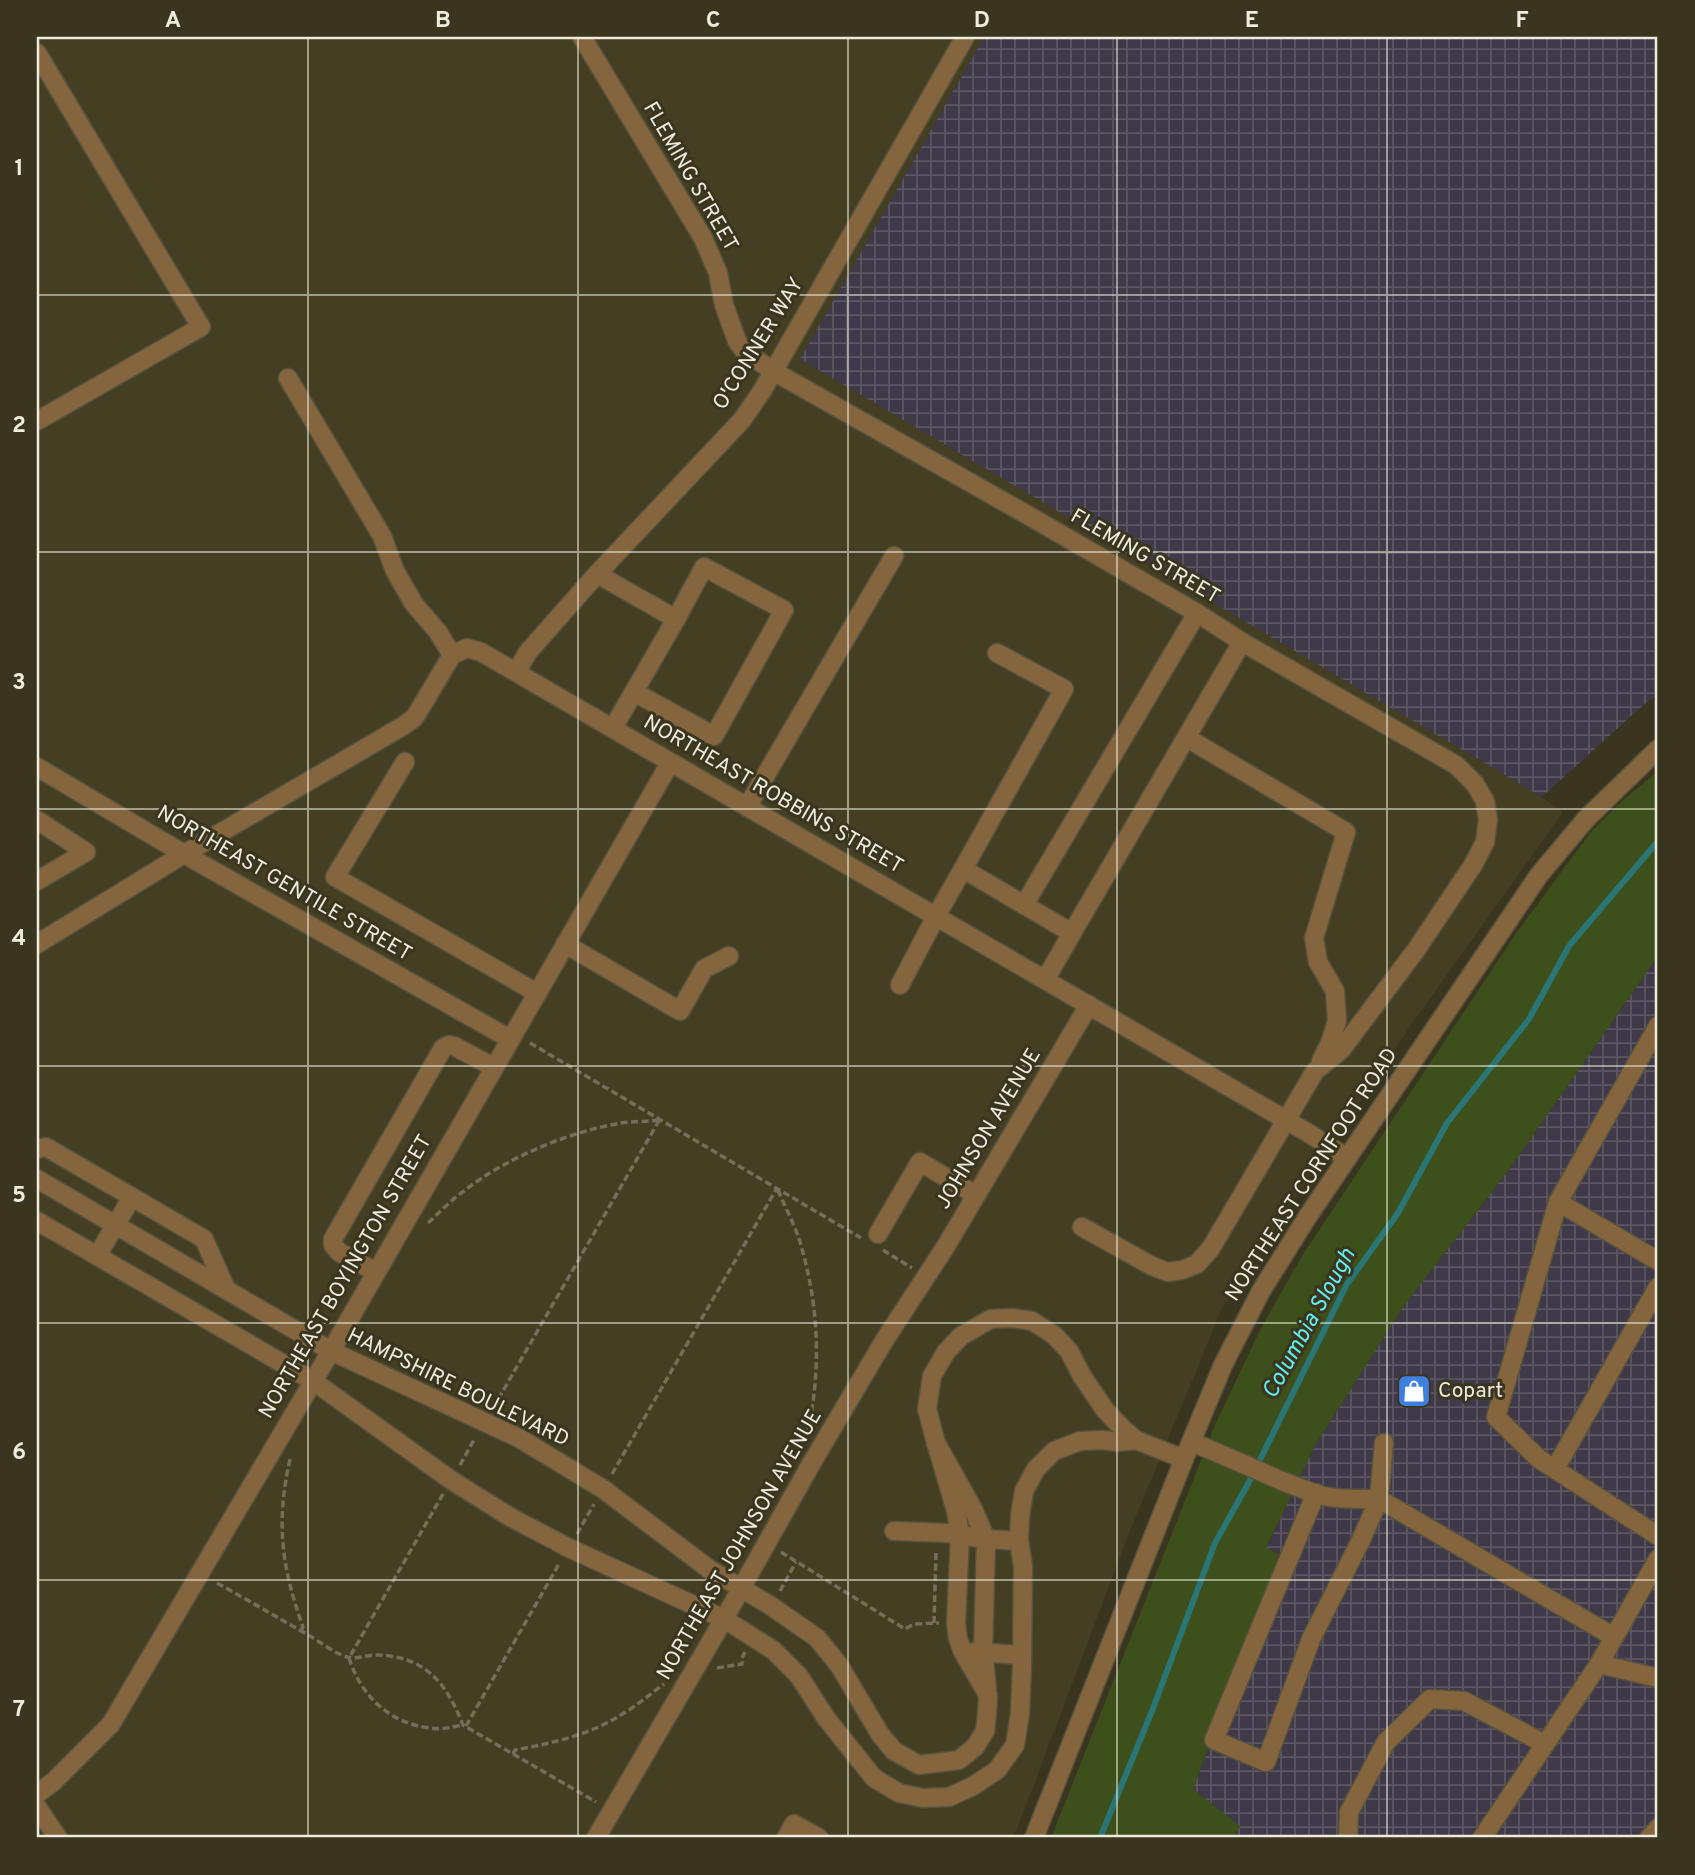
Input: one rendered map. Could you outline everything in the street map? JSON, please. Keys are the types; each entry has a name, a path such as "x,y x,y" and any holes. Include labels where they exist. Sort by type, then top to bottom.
{"street":[{"name":"FLEMING STREET","path":"582,37 703,238 718,273 724,305 737,341 745,352 773,371 1024,513 1456,765 1475,784 1485,801 1488,820 1485,842 1473,865 1416,950 1341,1050 1315,1071 1211,1248 1197,1264 1168,1272 1152,1266 1082,1227"},
{"name":"O'CONNER WAY","path":"516,671 528,652 597,574 742,420 762,391 965,37"},
{"path":"37,53 201,327 37,421"},
{"path":"37,944 403,726 414,718 452,655 438,632 414,604 395,571 382,536 288,378"},
{"path":"747,807 894,556"},
{"path":"612,728 704,567 784,610 715,736 634,692"},
{"path":"597,574 676,619"},
{"path":"1024,905 1197,613"},
{"path":"1045,980 1242,642"},
{"name":"NORTHEAST ROBBINS STREET","path":"452,655 467,648 481,652 516,671 1347,1158"},
{"path":"900,985 1064,689 997,653"},
{"path":"1187,738 1346,832 1314,938 1318,962 1335,991 1336,1021 1330,1044 1315,1071"},
{"name":"NORTHEAST CORNFOOT ROAD","path":"1034,1838 1187,1450 1234,1341 1261,1291 1283,1253 1510,916 1553,857 1604,800 1658,749"},
{"path":"405,762 335,877 537,993"},
{"name":"NORTHEAST BOYINGTON STREET","path":"37,1794 53,1782 111,1724 331,1351 670,762"},
{"name":"NORTHEAST GENTILE STREET","path":"37,767 184,854 511,1036"},
{"path":"37,820 86,852 37,881"},
{"path":"963,869 1072,933"},
{"path":"565,944 680,1011 704,969 729,956"},
{"name":"JOHNSON AVENUE","path":"920,1272 976,1195 1089,1005"},
{"path":"1658,1026 1558,1202 1496,1417 1539,1460 1658,1536"},
{"path":"376,1272 339,1252 333,1245 333,1239 443,1048 454,1046 493,1067"},
{"path":"37,1149 46,1147 204,1239 226,1289"},
{"path":"873,1240 920,1163 976,1195"},
{"name":"HAMPSHIRE BOULEVARD","path":"37,1179 331,1351 486,1421 547,1454 603,1489 709,1569 771,1606 817,1638 839,1665 880,1734 894,1751 919,1765 959,1760 975,1747 985,1731 988,1695 983,1653 986,1539"},
{"path":"97,1256 132,1197"},
{"path":"1558,1202 1658,1261"},
{"path":"37,1221 334,1394 451,1480 510,1517 569,1548 724,1619 773,1650 799,1676 826,1718 874,1778 899,1793 923,1798 949,1797 997,1770 1015,1745 1020,1713 1023,1566 1019,1541 1024,1491 1036,1469 1054,1451 1080,1441 1136,1440 1219,1454 1322,1496 1379,1499 1614,1637"},
{"name":"NORTHEAST JOHNSON AVENUE","path":"596,1838 884,1341 920,1272"},
{"path":"1555,1469 1658,1287"},
{"path":"988,1695 958,1639 956,1623 960,1535 956,1511 927,1409 932,1376 946,1352 961,1336 991,1319 1032,1321 1055,1335 1069,1351 1105,1410 1136,1440"},
{"path":"936,1443 973,1509 986,1539"},
{"path":"1308,1491 1214,1740 1266,1762 1311,1639 1379,1499 1384,1443"},
{"path":"894,1531 937,1532 1019,1541"},
{"path":"1482,1838 1599,1664 1658,1559"},
{"path":"963,1652 1022,1655"},
{"path":"1599,1664 1658,1678"},
{"path":"1348,1838 1349,1812 1386,1742 1430,1699 1464,1701 1545,1745"},
{"path":"37,1807 58,1838"},
{"path":"786,1838 794,1824 819,1838"},
{"path":"1649,1838 1658,1828"}],"path":[{"path":"511,1036 873,1240 920,1272"},
{"path":"406,1219 418,1226 425,1225 486,1175 554,1142 611,1125 660,1119"},
{"path":"493,1409 660,1119"},
{"path":"777,1188 793,1221 812,1293 817,1355 814,1402 807,1437"},
{"path":"610,1477 777,1188"},
{"path":"458,1468 478,1434"},
{"path":"291,1453 284,1489 282,1534 287,1577 303,1627 301,1631"},
{"path":"349,1658 444,1493"},
{"path":"576,1535 596,1501"},
{"path":"934,1623 937,1532"},
{"path":"780,1551 905,1629 914,1624 956,1623"},
{"path":"465,1726 561,1561"},
{"path":"771,1606 796,1562"},
{"path":"215,1581 349,1658 378,1654 414,1663 431,1673 444,1686 465,1726 598,1804"},
{"path":"713,1669 741,1664 753,1638"},
{"path":"349,1658 359,1683 384,1711 410,1724 430,1728 465,1726"},
{"path":"513,1754 515,1751 572,1738 605,1724 668,1681 685,1686"}],"shaded area":[{"path":"37,37 984,37 800,359 1542,797 1563,812 1407,1031 1223,1306 1129,1533 1016,1832 1010,1838 37,1838"},
{"path":"984,37 1658,37 1658,694 1542,797 800,359"},
{"path":"1658,956 1658,1838 1233,1838 1239,1826 1193,1789 1279,1555 1266,1549 1289,1500 1316,1444 1403,1307 1508,1171"}],"green space":[{"path":"1658,771 1658,956 1508,1171 1403,1307 1316,1444 1266,1548 1279,1554 1193,1789 1240,1826 1233,1838 1051,1838 1215,1425 1260,1330 1302,1256 1517,932 1590,833"}],"waterway":[{"name":"Columbia Slough","path":"1100,1838 1152,1711 1215,1543 1249,1482 1347,1284 1398,1213 1447,1123 1529,1019 1569,946 1658,841"}],"place":[{"name":"Copart","path":"1414,1391"}]}
